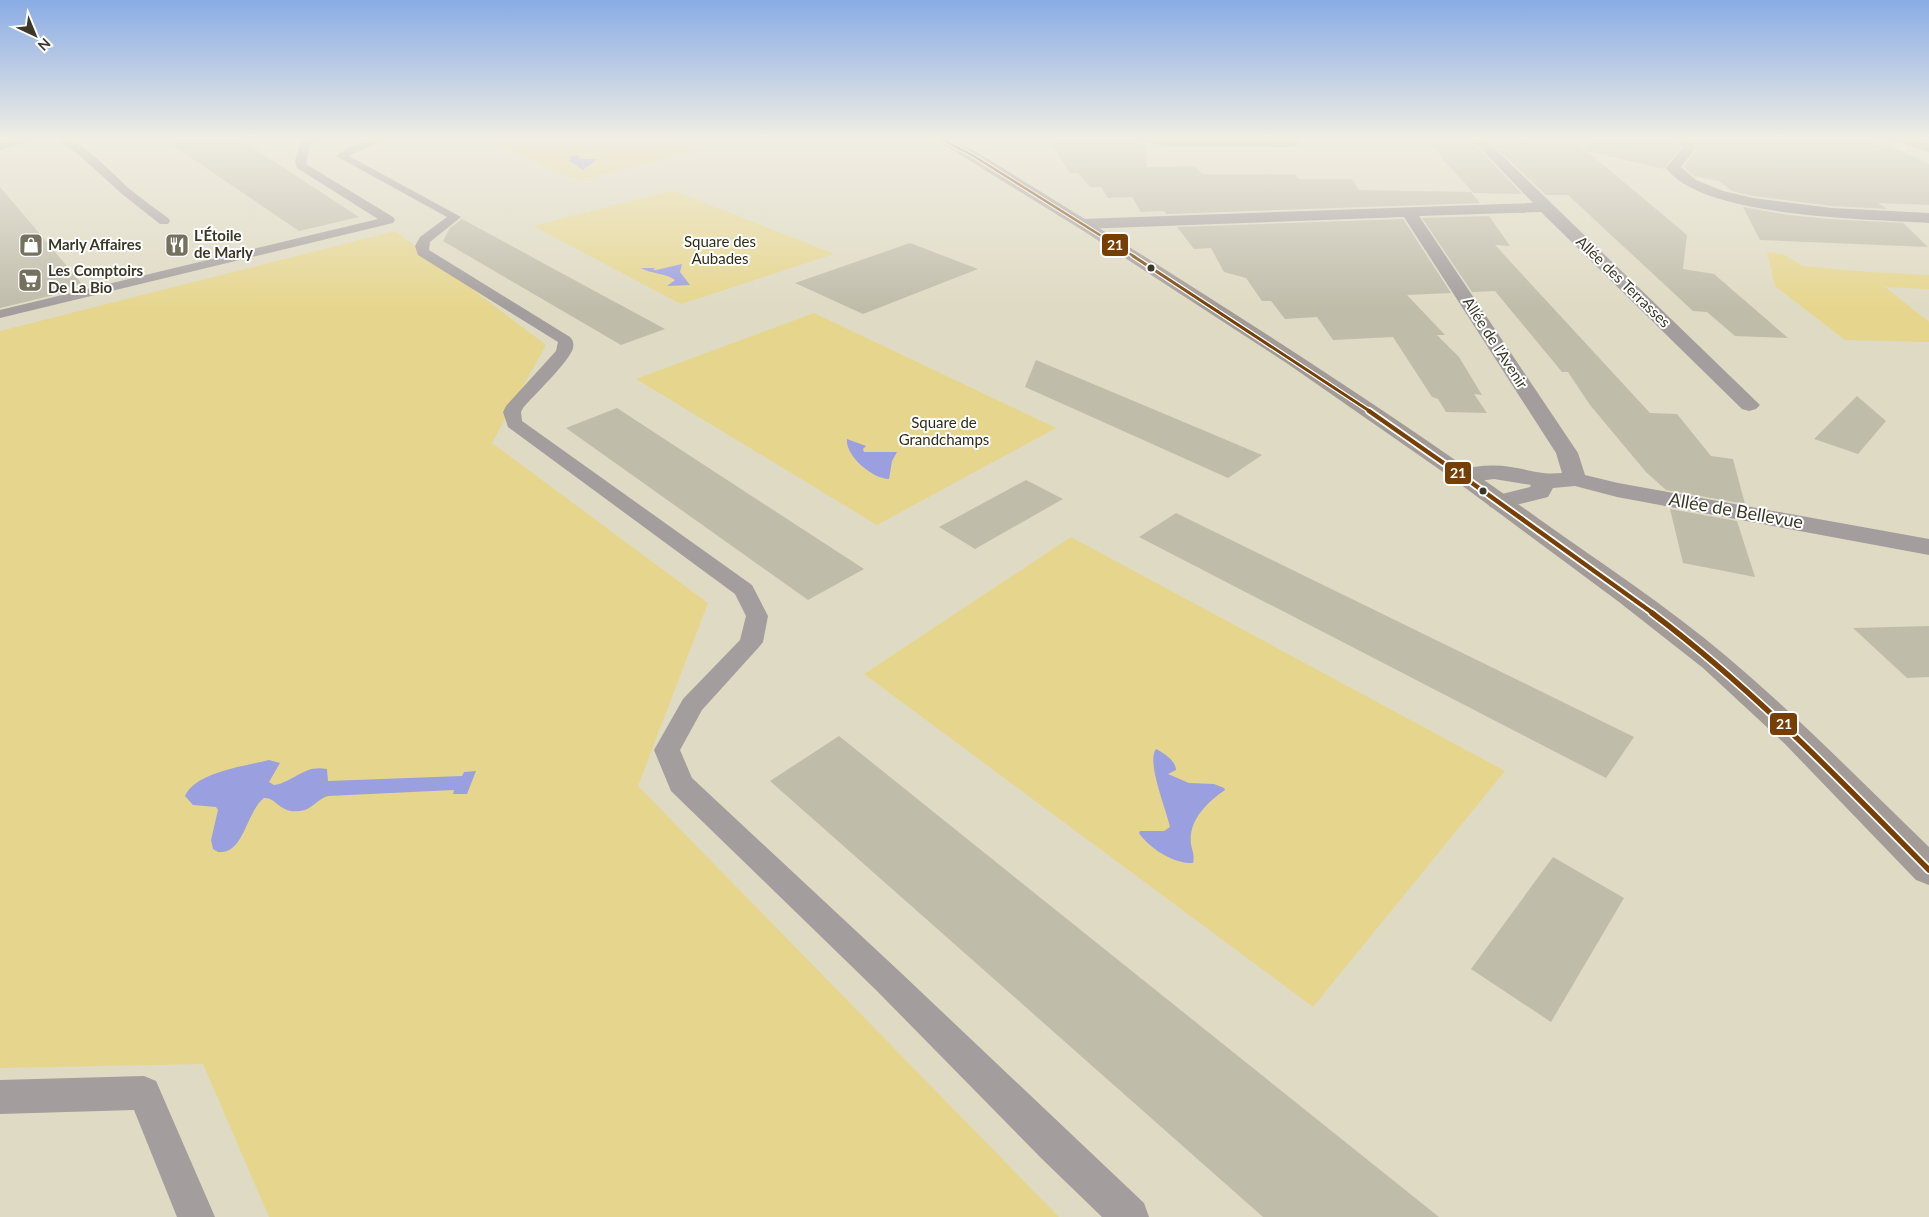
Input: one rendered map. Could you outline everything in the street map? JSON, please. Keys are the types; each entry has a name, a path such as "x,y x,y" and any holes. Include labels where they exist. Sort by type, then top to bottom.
{"main road":[{"path":"1035,195 1295,360 1464,476 1629,596 1713,661 1795,735 1929,870"}],"street":[{"name":"Allée des Terrasses","path":"1534,195 1749,405"},
{"path":"1721,195 1733,199 1767,205 1929,218"},
{"path":"1082,224 1121,224 1408,210 1545,206"},
{"name":"Allée de l'Avenir","path":"1408,210 1567,453 1575,479"},
{"name":"Allée de Bellevue","path":"1464,476 1476,472 1517,473 1544,482 1575,479 1617,490 1929,547"},
{"path":"1499,502 1540,492 1544,482"}],"lane":[{"path":"130,195 164,221"},
{"path":"0,314 389,220 347,195"},
{"path":"413,195 455,217 425,240 422,246 423,252 565,340 566,346 563,352 515,406 512,412 514,423 744,590 757,616 752,642 692,706 666,750 682,784 888,981 1054,1145 1130,1217"},
{"path":"0,1097 144,1093 196,1217"}],"green space":[{"name":"Square des Aubades","path":"654,195 685,195 834,254 681,304 533,226"},
{"path":"395,231 546,345 492,443 708,603 638,786 1059,1217 269,1217 203,1064 0,1068 0,331"},
{"path":"1767,252 1783,254 1803,266 1929,275 1929,289 1885,287 1929,322 1929,342 1845,340 1775,286"},
{"name":"Square de Grandchamps","path":"814,313 1056,428 877,525 636,379"},
{"path":"1071,537 1505,771 1313,1007 864,674"}],"water":[{"path":"682,264 680,272 690,285 667,286 675,280 641,268 655,268 653,270 656,270"},
{"path":"847,439 866,446 863,449 864,452 897,452 892,461 889,479 875,475 861,465 850,452"},
{"path":"1156,749 1174,763 1176,770 1168,774 1189,783 1214,784 1225,790 1206,806 1196,820 1191,836 1194,855 1193,863 1170,858 1149,845 1139,833 1140,831 1164,831 1170,827 1155,775 1154,755"},
{"path":"269,760 280,763 269,782 274,785 287,781 305,771 319,768 327,769 328,781 462,776 464,772 476,771 467,794 453,794 454,790 328,796 308,809 300,811 288,810 268,798 264,798 258,804 234,847 227,851 218,852 213,849 211,840 218,810 216,807 193,805 185,796 199,781 210,776 222,771"}],"building":[{"path":"0,195 7,195 82,284 63,289 66,292 0,308"},
{"path":"246,195 325,195 359,217 299,231"},
{"path":"1106,195 1473,195 1480,203 1166,214 1164,211 1141,212 1132,197 1108,198"},
{"path":"1546,195 1639,195 1687,235 1683,269 1714,274 1788,338 1735,336 1707,312 1693,311 1568,195"},
{"path":"1748,195 1929,195 1929,205 1878,203 1887,209 1832,206"},
{"path":"1743,207 1789,215 1829,219 1903,223 1928,247 1760,240"},
{"path":"1489,216 1510,246 1495,245 1650,413 1677,414 1711,456 1733,459 1745,504 1666,490 1646,472 1590,405 1568,372 1562,372 1495,291 1472,292 1422,218"},
{"path":"462,219 665,329 621,345 443,241 450,228"},
{"path":"1403,219 1451,293 1407,295 1445,335 1437,335 1459,357 1482,395 1474,394 1487,413 1446,412 1438,399 1432,397 1393,337 1333,340 1317,317 1285,319 1271,301 1262,301 1246,278 1224,272 1211,248 1194,249 1177,227"},
{"path":"910,243 978,269 863,314 795,283"},
{"path":"1036,360 1262,455 1228,478 1025,387"},
{"path":"1857,396 1886,421 1858,454 1814,439"},
{"path":"617,408 864,569 808,600 566,428"},
{"path":"1026,480 1063,499 975,549 939,527"},
{"path":"1670,509 1737,521 1755,577 1683,563"},
{"path":"1176,513 1634,737 1606,778 1139,537"},
{"path":"1929,626 1929,677 1907,678 1853,628"},
{"path":"839,736 1439,1217 1263,1217 770,781"},
{"path":"1553,857 1624,898 1551,1022 1471,969"}],"transit line":[{"name":"21","path":"1036,195 1186,290 1327,383 1465,478 1647,609 1741,685 1823,763 1929,870"}],"place":[{"name":"Marly Affaires","path":"31,245"},
{"name":"L'Étoile de Marly","path":"177,245"},
{"name":"Les Comptoirs De La Bio","path":"30,280"}]}
